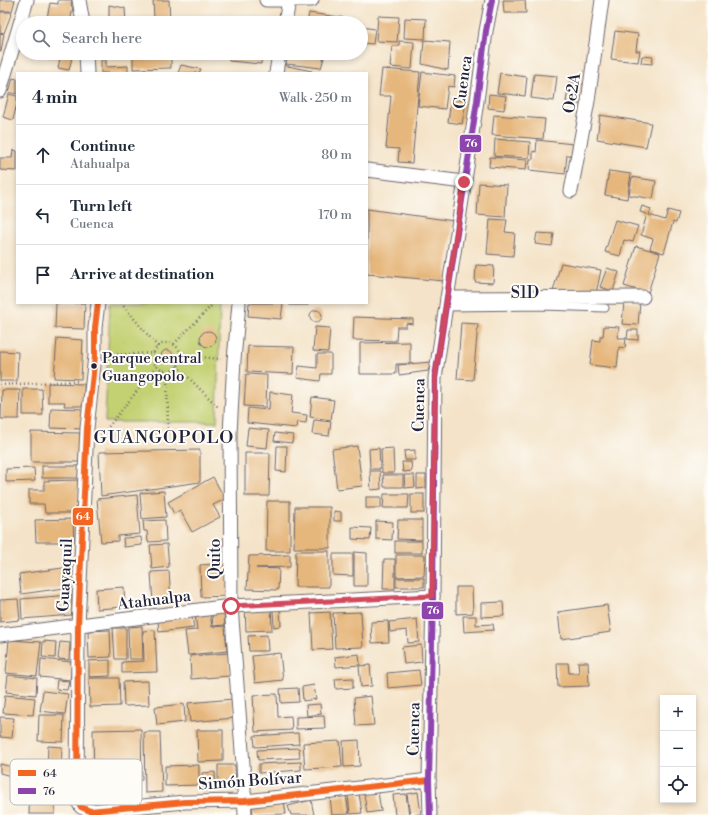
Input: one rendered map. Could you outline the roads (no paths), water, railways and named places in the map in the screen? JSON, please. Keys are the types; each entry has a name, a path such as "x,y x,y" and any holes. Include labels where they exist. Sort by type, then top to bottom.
{"street":[{"path":"22,16 27,0"},
{"path":"79,0 81,16"},
{"path":"266,0 312,0"},
{"name":"Cuenca","path":"430,815 429,780 435,378 477,101 486,31 492,0"},
{"name":"Oe2A","path":"571,191 588,101 602,0"},
{"path":"286,16 289,1"},
{"path":"0,91 16,37"},
{"path":"86,60 87,72"},
{"path":"276,72 279,60"},
{"path":"368,170 464,182"},
{"path":"446,302 643,297"},
{"name":"Guayaquil","path":"77,759 78,626 87,428 98,304"},
{"name":"Quito","path":"239,304 230,420 231,606 243,764 245,815"},
{"name":"Atahualpa","path":"0,635 231,606 432,596"},
{"name":"Simón Bolívar","path":"81,805 90,811 185,802 245,801 429,780"}],"lane":[{"name":"S1D","path":"446,302 605,308"}],"place":[{"name":"Parque central Guangopolo","path":"94,366"}],"district":[{"name":"GUANGOPOLO","path":"164,437"}]}
